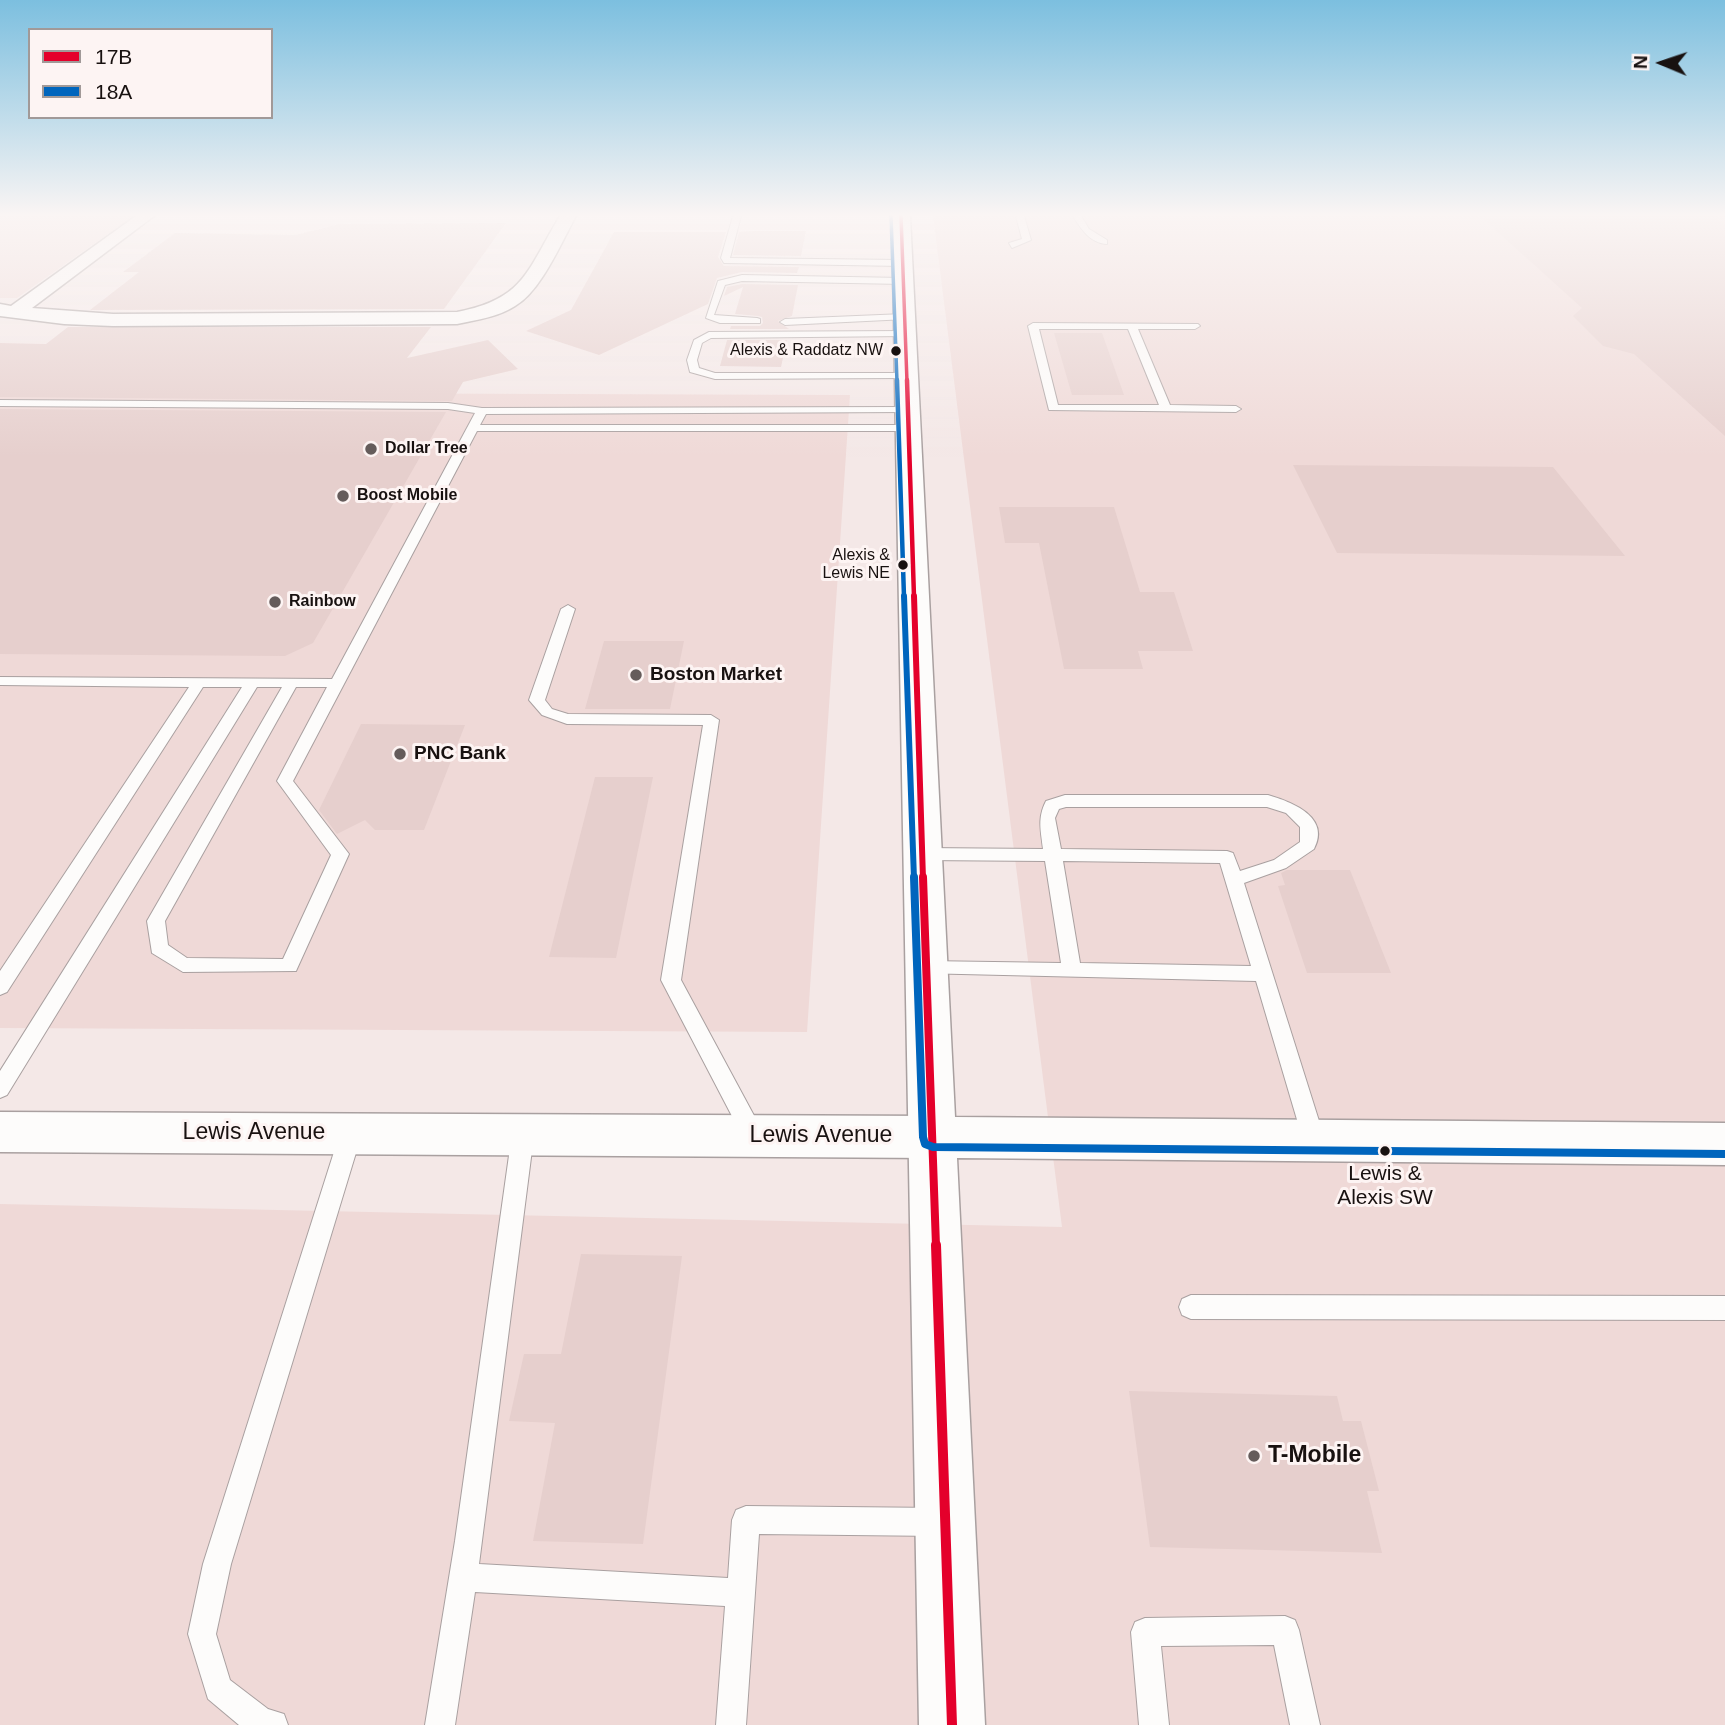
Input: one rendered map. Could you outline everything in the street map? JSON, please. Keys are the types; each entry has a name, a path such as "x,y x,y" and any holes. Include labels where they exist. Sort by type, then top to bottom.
{"main road":[{"path":"903,296 952,1725"},
{"name":"Lewis Avenue","path":"0,1132 1725,1144"}],"street":[{"path":"7,311 28,296"},
{"path":"7,311 64,318 113,320 418,320 484,313 519,296"}],"lane":[{"path":"716,296 709,316 720,320 904,326"},
{"path":"755,333 758,321"},
{"path":"904,326 709,335 697,342 692,360 694,370 715,376 906,376"},
{"path":"1195,326 1032,326 1053,408 1236,409"},
{"path":"1132,326 1166,409"},
{"path":"0,403 448,405 482,411 908,419"},
{"path":"292,682 156,921 159,948 183,965 289,966 340,854 285,780 482,411"},
{"path":"473,428 908,419"},
{"path":"568,609 537,700 547,712 567,719 711,720 671,979 754,1136"},
{"path":"0,681 337,683"},
{"path":"0,987 198,682"},
{"path":"0,1089 252,682"},
{"path":"1072,970 1047,818 1052,805 1065,801 1268,801 1292,809 1309,825 1308,845 1280,864 1234,880"},
{"path":"922,854 1227,857 1314,1140"},
{"path":"926,968 1263,974"},
{"path":"273,1725 262,1724 218,1689 202,1634 217,1564 351,1133"},
{"path":"440,1725 464,1577 523,1135"},
{"path":"1191,1307 1725,1308"},
{"path":"731,1725 746,1520 945,1522"},
{"path":"464,1577 740,1593"},
{"path":"1154,1725 1145,1632 1285,1630 1305,1725"}],"shaded area":[{"path":"943,296 1725,296 1725,1725 0,1725 0,1204 1062,1227"},
{"path":"0,392 850,395 807,1032 0,1028"}],"building":[{"path":"107,296 453,296 444,309 90,310"},
{"path":"578,296 711,296 708,304 599,355 526,331 571,310"},
{"path":"740,296 796,296 792,316 778,321 789,329 730,329 731,326 760,326 763,323 762,317 735,314"},
{"path":"1569,296 1725,296 1725,436 1634,354 1603,346 1573,316 1582,308"},
{"path":"68,327 431,327 407,358 488,340 518,369 463,382 452,401 0,397 0,343 46,344"},
{"path":"1054,333 1102,333 1124,395 1072,395"},
{"path":"727,340 787,340 781,367 720,366"},
{"path":"0,409 446,412 313,643 285,656 0,654"},
{"path":"1293,465 1553,467 1625,556 1337,553"},
{"path":"999,507 1114,507 1140,592 1174,592 1193,651 1138,651 1143,669 1064,669 1039,543 1005,543"},
{"name":"Boston Market","path":"604,641 684,641 670,709 585,709"},
{"name":"PNC Bank","path":"361,724 465,725 424,830 375,830 365,820 337,834 319,810"},
{"path":"595,777 653,777 616,958 549,957"},
{"path":"1287,870 1350,870 1391,973 1307,973 1278,886 1285,885 1281,873"},
{"path":"581,1254 682,1256 643,1544 533,1541 555,1423 509,1421 524,1354 561,1354"},
{"name":"T-Mobile","path":"1129,1391 1337,1396 1343,1421 1361,1421 1379,1491 1367,1491 1382,1553 1150,1547"}],"transit line":[{"name":"18A","path":"894,296 925,1144 933,1147 1725,1154"},
{"name":"17B","path":"904,296 952,1725"}],"place":[{"name":"Alexis & Raddatz NW","path":"896,351"},
{"name":"Dollar Tree","path":"371,449"},
{"name":"Boost Mobile","path":"343,496"},
{"name":"Alexis & Lewis NE","path":"903,565"},
{"name":"Rainbow","path":"275,602"},
{"name":"Boston Market","path":"636,675"},
{"name":"PNC Bank","path":"400,754"},
{"name":"Lewis & Alexis SW","path":"1385,1151"},
{"name":"T-Mobile","path":"1254,1456"}]}
